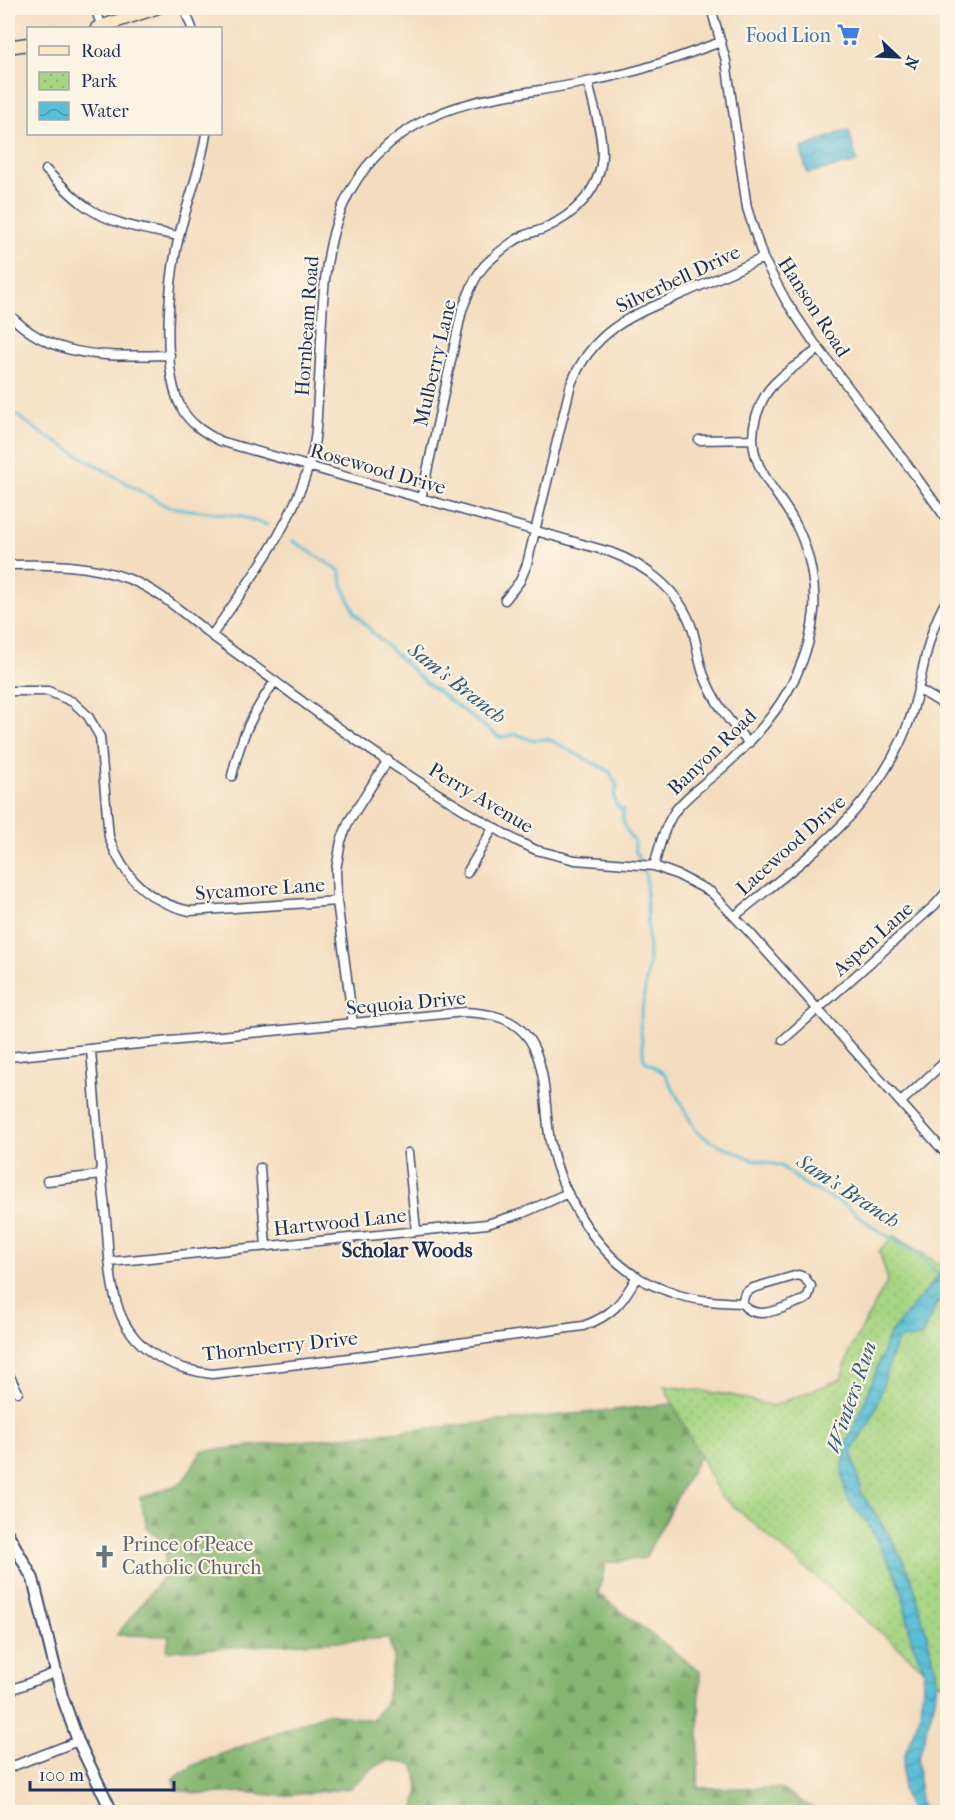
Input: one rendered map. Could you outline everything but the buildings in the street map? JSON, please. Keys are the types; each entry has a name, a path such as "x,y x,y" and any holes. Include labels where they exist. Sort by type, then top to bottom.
{"main road":[{"path":"102,27 156,8"},
{"path":"8,46 27,44"}],"street":[{"path":"95,8 99,27"},
{"path":"184,8 192,27"},
{"name":"Hanson Road","path":"711,8 721,42 731,95 743,191 763,258 786,301 819,349 948,521"},
{"name":"Hornbeam Road","path":"212,635 281,533 301,492 316,435 326,266 332,234 340,212 366,168 388,145 406,131 444,111 475,102 588,82 647,68 721,42"},
{"name":"Mulberry Lane","path":"421,499 462,310 471,287 486,264 505,247 565,217 578,207 597,177 602,155 588,82"},
{"name":"Rosewood Drive","path":"206,135 179,236 173,270 168,336 172,380 179,404 191,422 220,441 622,557 653,575 665,586 687,615 703,674 716,699 748,743"},
{"path":"46,170 86,207 96,213 120,222 179,236"},
{"name":"Silverbell Drive","path":"505,600 520,581 527,564 571,384 586,355 601,338 630,316 763,258"},
{"path":"8,313 30,332 62,349 87,355 170,355"},
{"name":"Banyon Road","path":"654,866 666,829 675,811 760,732 772,717 793,681 803,658 814,610 811,569 799,529 762,476 756,463 752,439 758,410 773,385 819,349"},
{"path":"699,440 752,439"},
{"name":"Perry Avenue","path":"8,565 54,564 86,567 113,573 149,589 351,736 517,842 555,856 575,860 654,866 711,892 735,916 948,1156"},
{"name":"Lacewood Drive","path":"735,916 826,842 868,796 900,743 911,715 934,625 948,598"},
{"path":"232,776 238,750 251,717 275,681"},
{"path":"918,689 948,707"},
{"name":"Sycamore Lane","path":"8,691 48,691 74,702 88,716 100,737 109,837 114,852 129,877 150,896 176,908 190,911 337,901"},
{"path":"353,1024 337,901 336,870 341,841 357,807 388,760"},
{"path":"467,873 493,828"},
{"name":"Aspen Lane","path":"783,1040 935,905 948,890"},
{"name":"Sequoia Drive","path":"8,1057 464,1012 498,1016 522,1030 533,1047 537,1057 550,1142 557,1169 577,1212 606,1249 637,1276 671,1293 742,1304 750,1312 760,1314 804,1300 808,1297 812,1286 804,1277 798,1275 748,1290 742,1304"},
{"name":"Thornberry Drive","path":"91,1050 110,1262 119,1311 127,1328 137,1340 173,1365 212,1374 583,1326 598,1321 621,1303 637,1276"},
{"path":"901,1102 948,1059"},
{"path":"408,1153 416,1230"},
{"path":"260,1168 266,1246"},
{"path":"47,1181 101,1175"},
{"name":"Hartwood Lane","path":"110,1262 495,1222 568,1193"},
{"path":"8,1373 18,1392"},
{"path":"8,1534 33,1579 62,1696 78,1741 112,1812"},
{"path":"8,1691 57,1672"},
{"path":"8,1768 78,1741"}],"green space":[{"path":"894,1236 947,1269 947,1689 720,1495 664,1386 731,1395 773,1406 841,1379 850,1350 888,1280 879,1251"},
{"path":"733,1398 645,1558 606,1563 598,1594 700,1671 698,1788 780,1788 819,1812 414,1812 419,1789 414,1765 388,1760 373,1768 350,1788 282,1796 244,1792 201,1794 176,1789 173,1779 194,1765 327,1713 372,1720 386,1702 394,1657 388,1638 167,1651 169,1636 117,1635 162,1578 167,1544 148,1530 140,1498 182,1483 202,1451"}],"water":[{"path":"847,130 857,161 807,173 801,149"},
{"path":"947,1266 947,1297 936,1304 921,1337 901,1339 896,1343 873,1416 852,1453 862,1494 892,1540 912,1579 937,1678 935,1700 918,1759 920,1803 926,1812 910,1812 903,1792 903,1767 905,1754 921,1712 924,1668 912,1643 902,1591 893,1569 864,1518 851,1505 846,1494 842,1472 847,1442 889,1335"}],"waterway":[{"name":"Sam's Branch","path":"8,409 44,435 168,507 240,516 267,525"},
{"name":"Sam's Branch","path":"293,541 340,571 343,587 355,613 374,634 425,682 500,738 516,734 531,740 548,739 609,771 617,786 614,797 617,806 623,810 625,827 635,842 635,850 646,875 649,961 640,1023 644,1060 665,1074 696,1131 709,1140 749,1158 781,1166 807,1186 845,1205 877,1230 915,1252 940,1276"}],"place":[{"name":"Food Lion","path":"849,35"},
{"name":"Prince of Peace Catholic Church","path":"104,1556"}],"district":[{"name":"Scholar Woods","path":"407,1250"}],"water label":[{"name":"Winters Run","path":"851,1397"}]}
